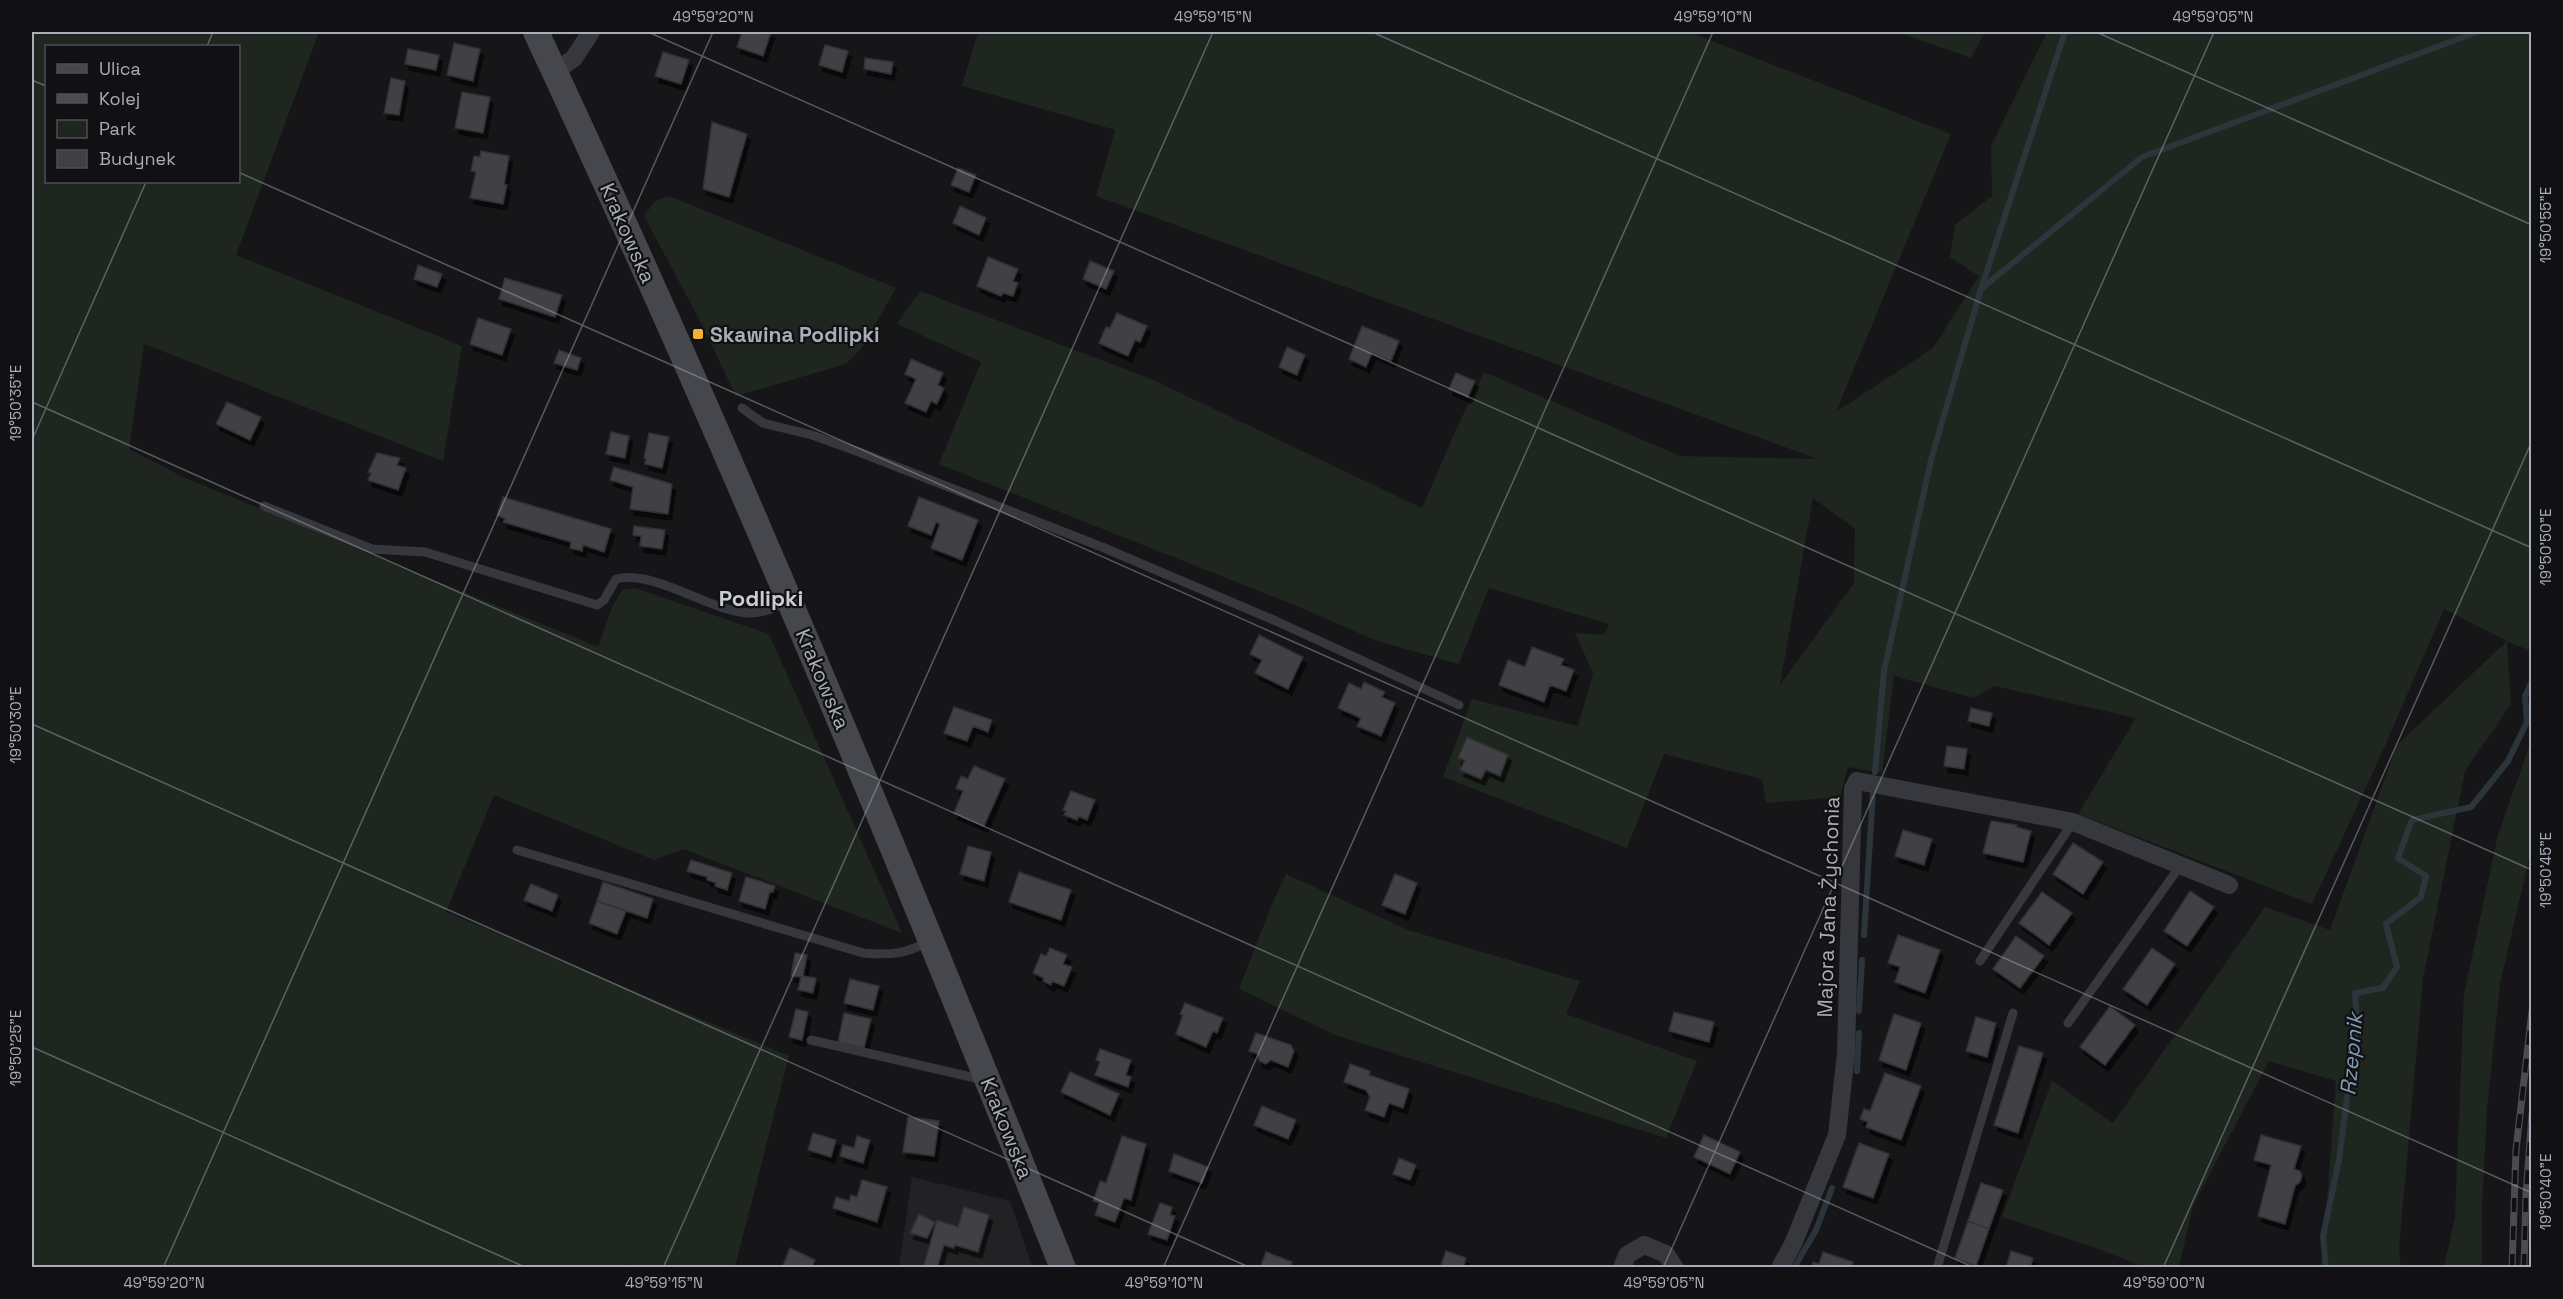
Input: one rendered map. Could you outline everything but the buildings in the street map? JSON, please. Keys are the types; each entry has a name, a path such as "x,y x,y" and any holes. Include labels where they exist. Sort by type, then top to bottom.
{"main road":[{"name":"Krakowska","path":"536,32 675,338 789,600 931,939 1063,1268"}],"street":[{"path":"555,72 574,58 591,32"},
{"name":"Majora Jana Żychonia","path":"1780,1268 1794,1244 1837,1135 1846,1053 1853,789 1857,781 2073,822 2229,885"},
{"path":"1622,1268 1627,1255 1644,1245 1666,1254 1675,1268"}],"lane":[{"path":"742,408 763,423 812,435 859,452 1102,547 1276,621 1459,705"},
{"path":"264,506 372,549 425,552 597,605 604,600 616,579 627,576 654,582 742,612 766,611 789,600"},
{"path":"1980,962 2073,822"},
{"path":"518,850 863,953 901,953 918,948 931,939"},
{"path":"2068,1023 2180,866"},
{"path":"1937,1268 2013,1013"},
{"path":"811,1040 988,1081"}],"shaded area":[{"path":"912,1177 1010,1201 1032,1267 899,1268"}],"green space":[{"path":"32,32 319,32 236,255 462,346 443,461 144,344 129,449 183,477 598,647 612,607 622,590 635,588 769,634 902,933 683,849 654,860 494,795 446,912 789,1056 735,1267 639,1268 629,1264 628,1268 32,1267"},
{"path":"978,32 1689,32 1951,134 1836,412 1933,348 1979,276 1950,257 1955,225 1992,196 1991,146 2047,32 2531,32 2531,651 2444,609 2385,746 2312,904 2078,814 2136,718 1994,686 1974,698 1894,676 1882,773 1848,767 1840,797 1766,803 1762,779 1664,754 1627,848 1443,777 1472,699 1578,726 1593,673 1575,633 1604,635 1609,624 1489,588 1459,664 1374,640 1309,611 939,464 981,362 897,324 920,291 1151,379 1422,508 1484,372 1680,456 1818,459 1096,196 1115,130 962,86","holes":["1813,498 1855,529 1854,583 1780,685"]},
{"path":"1897,32 1985,32 1971,58"},
{"path":"669,196 896,288 862,348 846,364 736,396 698,317 644,216 655,201"},
{"path":"2507,641 2511,704 2465,771 2423,979 2399,1249 2401,1267 2320,1267 2324,1243 2336,1081 2269,1061 2193,1206 2179,1267 2144,1267 2096,1248 2002,1217 2052,1081 2113,1123 2265,907 2330,930 2397,745"},
{"path":"2531,741 2531,850 2500,984 2487,1109 2482,1207 2482,1267 2444,1267 2455,1217 2464,994 2498,835"},
{"path":"1286,874 1408,930 1580,981 1566,1014 1697,1061 1666,1138 1335,1035 1239,989"}],"waterway":[{"path":"1875,772 1884,671 1931,460 1981,289 2065,32"},
{"path":"1981,289 2142,157 2477,32"},
{"name":"Rzepnik","path":"2326,1268 2323,1236 2339,1160 2357,1020 2355,993 2383,988 2397,967 2386,924 2421,897 2426,876 2398,858 2412,820 2471,807 2508,761 2527,722 2525,696 2532,681"},
{"path":"1864,935 1873,792"},
{"path":"1859,1011 1862,960"},
{"path":"1857,1071 1859,1033"},
{"path":"1794,1268 1816,1230 1832,1188"}],"railway":[{"path":"2512,1268 2516,1150 2532,1011"},
{"path":"2524,1268 2526,1194 2532,1114"}],"place":[{"name":"Skawina Podlipki","path":"698,334"}],"district":[{"name":"Podlipki","path":"761,598"}]}
